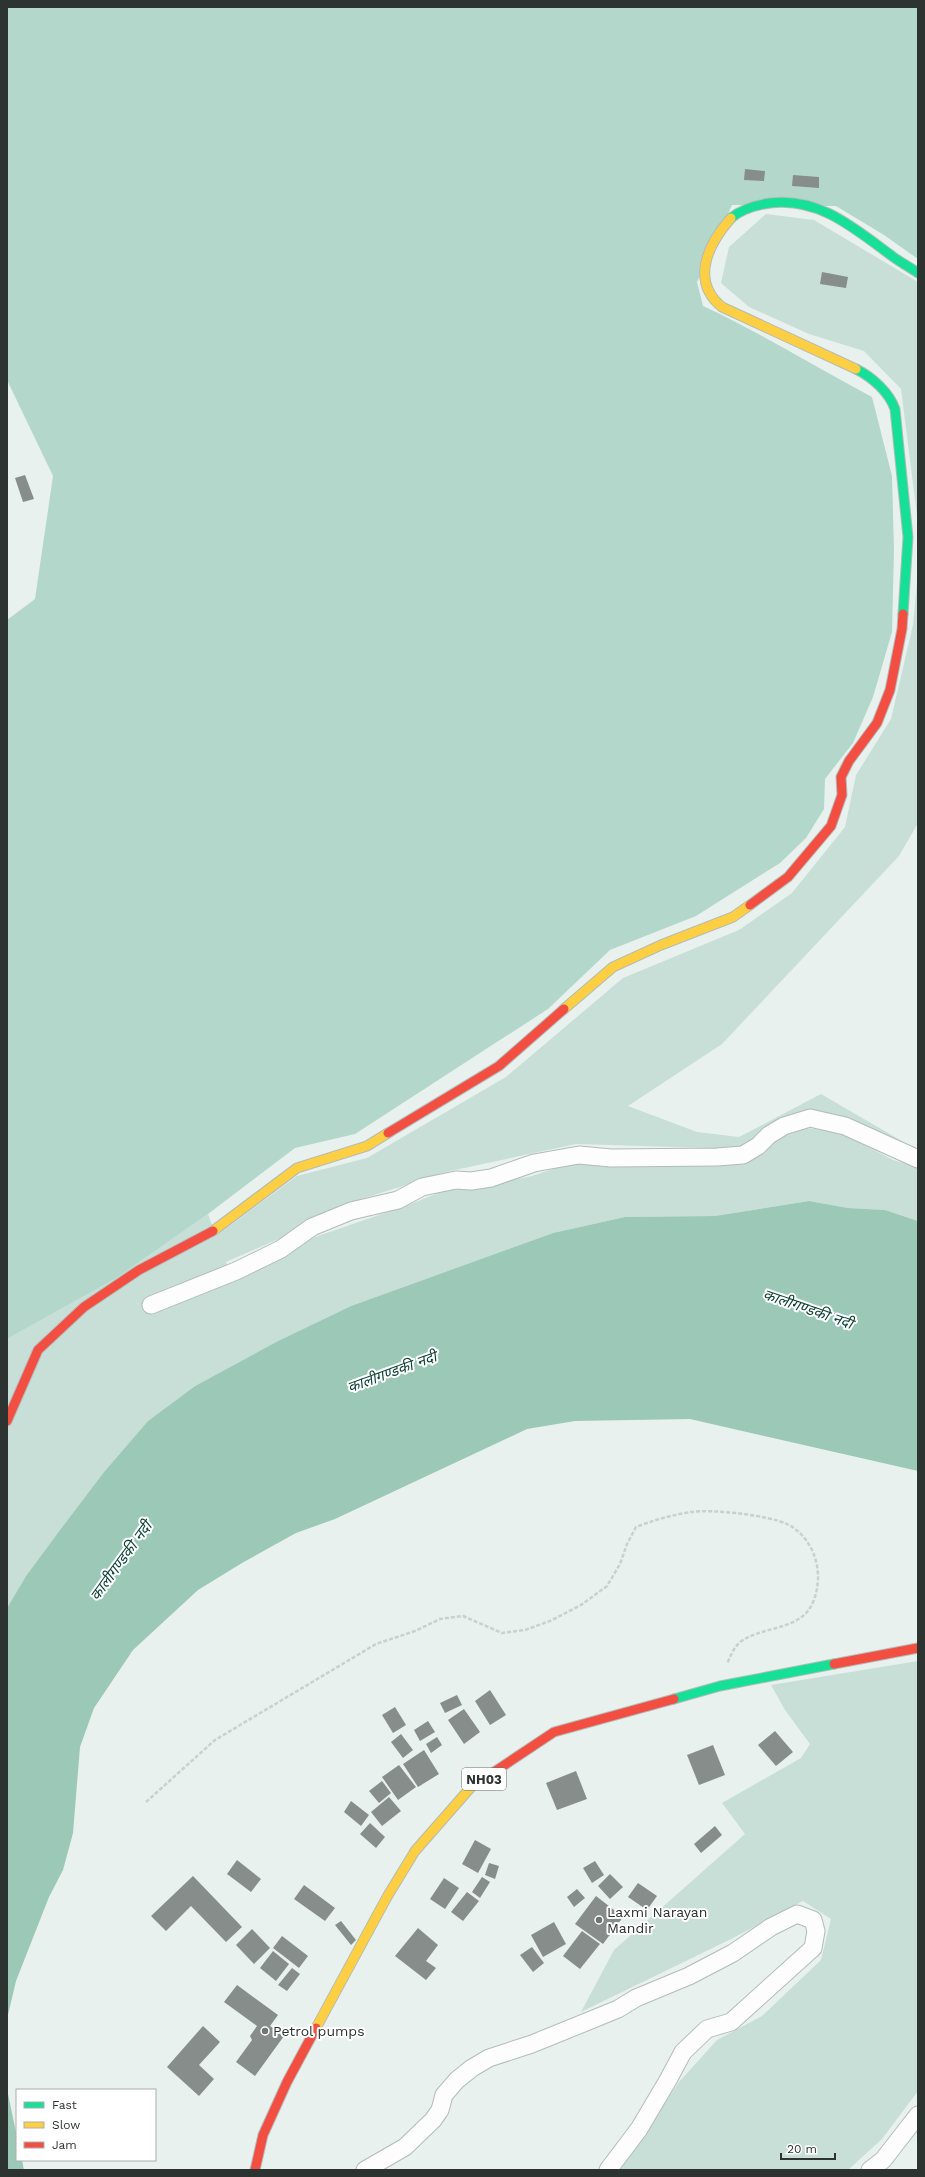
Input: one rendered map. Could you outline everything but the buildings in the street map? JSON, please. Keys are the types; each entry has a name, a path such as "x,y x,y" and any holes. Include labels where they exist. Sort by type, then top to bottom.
{"main road":[{"path":"7,1421 38,1350 84,1307 139,1270 218,1228 297,1168 367,1146 500,1066 613,967 660,945 733,918 788,877 831,826 842,795 841,777 849,762 877,723 890,690 902,629 908,537 899,427 895,409 890,396 862,372 722,307 709,297 704,279 707,262 713,245 735,214 768,202 800,203 818,207 850,226 918,273"},
{"name":"NH03","path":"255,2170 264,2135 287,2082 387,1897 415,1851 472,1786 554,1732 720,1686 918,1648"}],"street":[{"path":"151,1305 236,1271 281,1249 312,1227 351,1211 398,1200 422,1188 456,1180 471,1181 491,1178 534,1163 580,1155 617,1158 717,1157 743,1155 758,1146 769,1135 784,1126 810,1118 845,1126 918,1159"},
{"path":"365,2170 405,2146 433,2120 440,2110 444,2095 457,2080 472,2068 489,2058 532,2044 618,2009 636,1998 689,1976 733,1952 771,1927 797,1914 813,1920 816,1931 813,1948 731,2022 707,2029 683,2052 638,2129 608,2170"},
{"path":"870,2170 883,2160 918,2115"}],"path":[{"path":"146,1802 215,1740 376,1644 415,1631 440,1619 463,1616 502,1633 525,1630 581,1605 607,1586 620,1564 627,1544 636,1527 659,1518 692,1512 724,1512 768,1518 787,1524 805,1539 816,1555 818,1582 813,1603 803,1616 781,1627 743,1640 732,1651 720,1686"}],"shaded area":[{"path":"7,7 918,7 918,259 884,235 836,206 732,205 697,282 703,306 725,316 872,397 892,476 894,550 892,632 873,697 853,743 825,779 824,809 806,838 780,863 696,916 610,950 548,1009 355,1134 295,1148 208,1214 115,1279 7,1339 7,620 35,599 53,476 7,380"},
{"path":"766,214 814,220 918,282 918,523 901,389 864,351 809,334 749,307 721,283 729,247"},
{"path":"918,570 918,823 899,856 722,1044 628,1106 697,1132 739,1137 821,1094 900,1140 918,1152 918,1158 845,1123 808,1114 763,1130 741,1149 576,1144 450,1171 349,1203 283,1237 226,1262 233,1282 315,1237 411,1204 443,1191 479,1187 532,1176 571,1163 736,1165 758,1155 774,1142 798,1127 840,1132 893,1160 918,1167 918,1221 885,1210 848,1208 809,1201 715,1216 625,1217 553,1233 351,1306 278,1341 195,1386 148,1421 104,1472 60,1530 26,1576 7,1608 7,1339 115,1279 208,1214 216,1236 297,1176 367,1158 506,1077 623,978 739,930 792,893 845,827 856,775 891,719 913,625"},
{"path":"918,1661 918,2091 882,2139 848,2170 619,2170 679,2082 717,2040 762,2016 821,1960 831,1919 803,1901 731,1939 581,2012 614,1950 745,1834 722,1803 801,1758 810,1744 785,1710 771,1685"}],"water":[{"name":"कालीगण्डकी नदी","path":"809,1201 848,1208 885,1210 918,1221 918,1471 690,1419 575,1421 527,1429 335,1519 296,1533 242,1563 198,1590 133,1650 94,1708 80,1747 73,1833 63,1870 49,1897 16,1981 7,2019 7,1608 26,1576 60,1530 104,1472 148,1421 195,1386 278,1341 351,1306 553,1233 625,1217 715,1216"},
{"path":"7,2089 16,2132 16,2161 22,2161 24,2170 7,2170"}],"traffic: fast":[{"path":"731,218 754,206 770,203 788,202 805,205 836,217 918,273"},
{"path":"856,369 868,376 884,391 895,409 908,537 903,614"},
{"path":"674,1699 720,1686 834,1664"}],"traffic: slow":[{"path":"731,218 715,239 706,262 705,274 707,286 712,297 722,307 856,369"},
{"path":"564,1009 613,967 661,945 733,917 750,905"},
{"path":"213,1231 297,1168 367,1146 388,1133"},
{"path":"316,2028 387,1897 415,1851 472,1786 491,1774"}],"traffic: jam":[{"path":"750,905 788,877 831,826 842,795 841,777 849,761 877,723 890,690 902,629 903,614"},
{"path":"388,1133 499,1066 564,1009"},
{"path":"7,1421 38,1350 84,1307 139,1270 213,1231"},
{"path":"834,1664 918,1648"},
{"path":"491,1774 554,1732 674,1699"},
{"path":"255,2170 263,2135 287,2082 316,2028"}],"place":[{"name":"Laxmi Narayan Mandir","path":"599,1920"},
{"name":"Petrol pumps","path":"265,2031"}]}
